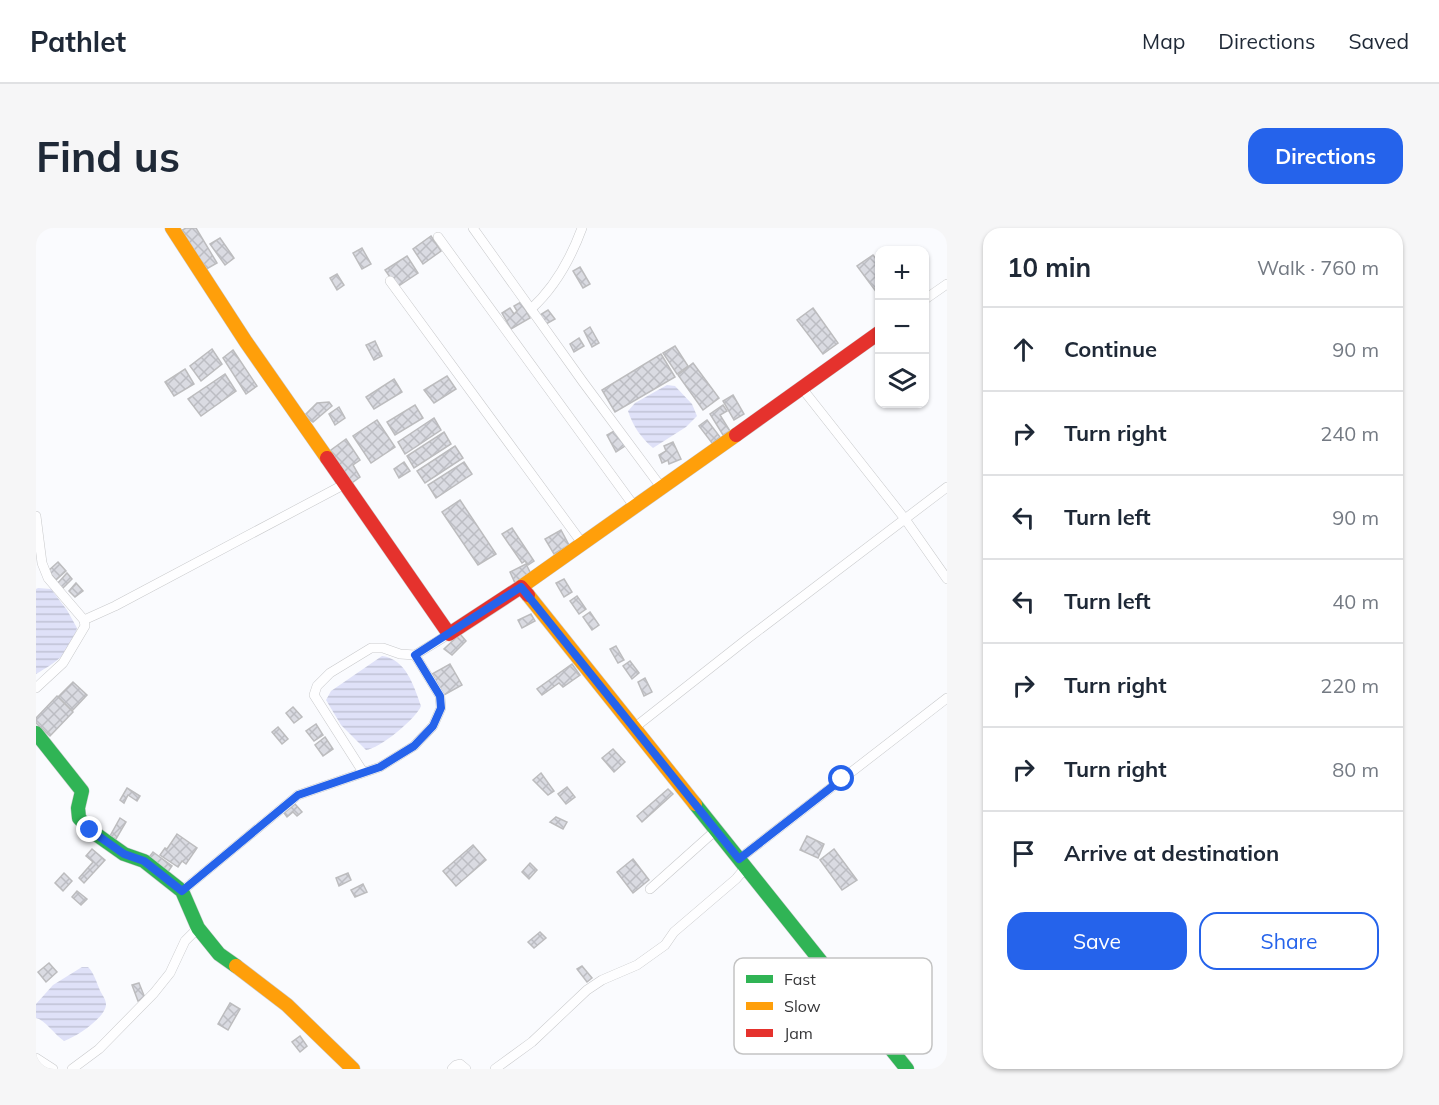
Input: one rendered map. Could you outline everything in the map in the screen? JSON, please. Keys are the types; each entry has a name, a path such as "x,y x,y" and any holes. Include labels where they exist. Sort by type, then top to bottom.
{"street":[{"path":"172,228 246,342 449,634"},
{"path":"472,228 661,487"},
{"path":"531,309 545,296 575,247 582,228"},
{"path":"438,237 634,506"},
{"path":"390,281 582,543"},
{"path":"929,297 947,285"},
{"path":"363,772 314,695 317,686 330,673 371,648 383,648 400,654 415,655 449,634 521,587 875,335"},
{"path":"801,387 905,519 947,579"},
{"path":"84,620 115,606 345,484"},
{"path":"634,728 947,487"},
{"path":"36,516 42,563 48,578 84,620 85,626 63,663 36,688"},
{"path":"521,587 818,958"},
{"path":"182,891 298,795 380,767 414,746 433,726 441,708 440,696 415,655"},
{"path":"495,1069 532,1042 587,990 602,980 637,965 666,945 674,932 736,879 742,863 947,698"},
{"path":"36,733 82,791 78,808 79,818 90,830 124,854 144,861 182,891 198,928 219,954 287,1005 353,1069"},
{"path":"650,889 716,830"},
{"path":"72,1069 99,1049 154,993 170,973 185,941 198,928"},
{"path":"895,1054 907,1069"},
{"path":"36,1058 53,1069"},
{"path":"452,1069 460,1064 466,1069"}],"water":[{"path":"667,385 675,386 692,404 697,416 686,427 653,448 638,431 628,411 635,403"},
{"path":"36,589 51,589 77,628 67,651 36,674"},
{"path":"382,656 397,662 403,668 412,682 421,706 418,712 396,733 379,745 366,750 341,725 326,700 331,691"},
{"path":"82,967 88,967 92,972 106,1005 101,1016 75,1036 64,1041 36,1018 36,1004 53,985"}],"building":[{"path":"186,228 196,228 217,263 203,271 179,232"},
{"path":"431,236 441,251 423,264 413,249"},
{"path":"220,238 234,258 225,265 210,244"},
{"path":"362,248 371,264 362,269 353,253"},
{"path":"873,255 875,258 875,290 857,266"},
{"path":"407,256 418,273 397,287 385,270"},
{"path":"580,267 590,284 583,288 573,271"},
{"path":"337,274 344,285 337,290 330,278"},
{"path":"521,302 530,318 511,329 502,313 510,308 514,314 517,311 514,306"},
{"path":"813,308 838,343 823,354 797,320"},
{"path":"548,310 555,319 546,324 540,315"},
{"path":"590,327 599,343 592,347 584,331"},
{"path":"579,338 584,346 574,352 570,344"},
{"path":"375,341 382,356 374,360 366,345"},
{"path":"675,346 688,366 677,374 663,353"},
{"path":"212,349 222,364 201,381 190,366"},
{"path":"233,350 257,386 246,394 223,358"},
{"path":"661,354 675,377 615,412 602,390"},
{"path":"693,363 719,398 703,410 678,375"},
{"path":"185,369 194,384 174,396 165,382"},
{"path":"225,374 236,391 201,416 188,399"},
{"path":"447,376 456,389 434,403 424,390"},
{"path":"394,379 402,392 374,409 366,397"},
{"path":"733,395 744,414 734,420 723,401"},
{"path":"329,402 332,406 313,422 304,416 317,403"},
{"path":"415,405 423,418 395,435 387,422"},
{"path":"723,405 727,411 720,415 730,431 723,435 710,414"},
{"path":"339,407 345,418 335,425 329,414"},
{"path":"434,418 441,430 405,454 398,442"},
{"path":"377,420 395,447 371,463 353,436"},
{"path":"707,420 720,437 712,443 699,426"},
{"path":"616,430 625,446 616,452 607,435"},
{"path":"444,432 451,444 414,468 407,456"},
{"path":"346,439 360,460 353,465 360,477 349,485 327,453"},
{"path":"673,442 681,459 669,464 668,460 662,463 659,455 666,451 664,446"},
{"path":"455,446 463,458 425,483 417,471"},
{"path":"404,462 410,471 399,478 394,469"},
{"path":"464,462 472,474 436,498 428,485"},
{"path":"460,500 496,554 478,565 442,512"},
{"path":"512,528 534,561 528,565 525,561 522,563 502,534"},
{"path":"561,530 569,545 554,554 545,539"},
{"path":"58,562 66,571 56,580 48,571"},
{"path":"526,564 531,574 515,583 510,572"},
{"path":"67,573 72,579 62,589 57,584"},
{"path":"564,579 572,592 564,597 556,583"},
{"path":"76,583 83,591 75,597 69,591"},
{"path":"577,596 586,609 579,614 570,601"},
{"path":"590,612 599,625 592,630 583,617"},
{"path":"531,614 535,621 522,628 518,620"},
{"path":"460,634 466,641 452,655 444,649"},
{"path":"616,646 624,660 618,663 610,649"},
{"path":"630,661 639,673 632,679 623,666"},
{"path":"450,664 462,685 444,695 432,674"},
{"path":"572,664 580,675 563,687 559,683 542,695 537,689"},
{"path":"645,678 652,692 644,696 638,682"},
{"path":"73,682 87,695 72,711 58,697"},
{"path":"57,696 73,712 50,736 36,723 36,718"},
{"path":"293,707 302,717 294,723 286,713"},
{"path":"316,724 323,735 314,741 306,731"},
{"path":"278,727 288,739 282,744 272,732"},
{"path":"325,737 333,749 323,756 315,745"},
{"path":"613,749 625,762 614,772 602,758"},
{"path":"541,773 554,791 548,795 533,780"},
{"path":"567,787 575,797 566,804 558,794"},
{"path":"127,788 140,796 137,801 128,795 124,803 120,800"},
{"path":"668,789 673,794 642,822 637,816"},
{"path":"295,804 302,812 297,816 293,812 287,817 284,813"},
{"path":"556,817 567,822 563,829 550,822"},
{"path":"120,818 126,822 116,839 110,836"},
{"path":"177,834 197,848 186,864 182,861 178,867 160,855"},
{"path":"807,836 824,844 818,858 800,850"},
{"path":"473,845 486,860 456,886 443,871"},
{"path":"92,849 105,860 84,883 79,878 93,862 86,856"},
{"path":"834,849 857,880 842,890 820,860"},
{"path":"153,852 172,866 165,876 146,861"},
{"path":"633,859 649,880 633,893 617,872"},
{"path":"530,863 537,870 529,879 522,872"},
{"path":"64,873 72,881 63,891 55,883"},
{"path":"348,873 351,880 339,886 336,878"},
{"path":"363,884 367,892 355,897 351,890"},
{"path":"77,891 87,899 81,905 72,897"},
{"path":"540,932 546,938 534,948 528,942"},
{"path":"49,963 57,972 46,982 38,972"},
{"path":"582,966 592,978 587,982 577,969"},
{"path":"139,983 145,998 138,1001 132,985"},
{"path":"230,1003 240,1009 228,1030 218,1024"},
{"path":"300,1036 307,1046 300,1052 292,1042"}],"traffic: fast":[{"path":"36,733 82,791 78,808 79,818 90,830 124,854 144,861 182,891 198,928 219,954 236,966"},
{"path":"695,804 818,958"},
{"path":"895,1054 907,1069"}],"traffic: slow":[{"path":"172,228 246,342 327,458"},
{"path":"521,587 736,435"},
{"path":"528,595 695,804"},
{"path":"236,966 287,1005 353,1069"}],"traffic: jam":[{"path":"736,435 875,336"},
{"path":"327,458 449,634 521,587 528,595"}],"route":[{"path":"90,830 124,854 144,861 182,891 298,795 380,767 414,746 433,726 441,708 440,696 415,655 521,587 739,859 842,779"}]}
